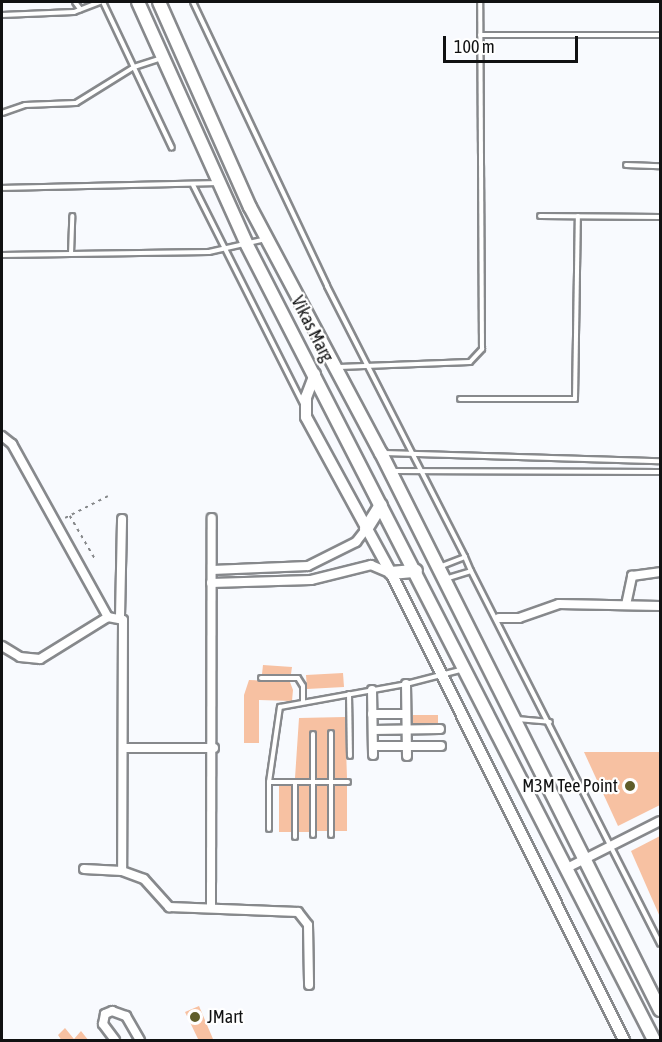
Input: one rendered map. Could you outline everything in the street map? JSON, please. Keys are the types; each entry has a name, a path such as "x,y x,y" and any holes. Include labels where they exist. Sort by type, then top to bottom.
{"main road":[{"name":"Vikas Marg","path":"138,2 248,245 466,668 654,1041"},
{"path":"159,2 267,238 381,453 442,580 660,1006"},
{"path":"366,529 381,506"},
{"path":"391,573 416,571"}],"street":[{"path":"315,374 305,406 366,529 391,573 624,1041"},
{"path":"2,436 12,444 108,617"},
{"path":"212,518 214,748 212,907"},
{"path":"122,519 120,617 123,748 122,871"},
{"path":"212,570 296,569 326,559 356,542 366,529"},
{"path":"326,559 332,574"},
{"path":"212,583 311,580 370,565 391,573"},
{"path":"626,605 632,576 660,572"},
{"path":"499,618 519,618 559,604 660,606"},
{"path":"2,645 20,657 40,659 108,617 120,617"},
{"path":"406,684 407,751"},
{"path":"372,690 373,751 407,751 441,746"},
{"path":"372,714 406,714"},
{"path":"373,730 440,729"},
{"path":"123,748 214,748"},
{"path":"567,868 660,821"},
{"path":"84,870 122,871 144,879 164,906 212,907 303,916 308,925 309,985"},
{"path":"115,1041 103,1024 105,1014 112,1011 126,1016 140,1041"}],"lane":[{"path":"75,2 80,9"},
{"path":"2,15 80,9 102,2 172,148"},
{"path":"193,2 369,366 414,451 471,571 499,618 660,944"},
{"path":"335,368 470,362 482,348 480,2"},
{"path":"480,35 660,35"},
{"path":"2,112 25,105 76,104 134,67 162,57"},
{"path":"626,165 660,166"},
{"path":"2,188 218,183"},
{"path":"193,184 305,406"},
{"path":"71,254 72,216"},
{"path":"540,216 660,217"},
{"path":"460,399 575,399 578,216"},
{"path":"2,255 225,250 267,238"},
{"path":"381,453 414,451 660,461"},
{"path":"389,471 660,472"},
{"path":"437,568 465,557"},
{"path":"442,580 471,571"},
{"path":"269,829 269,782 276,715 285,703 406,684 466,668"},
{"path":"261,678 298,678 303,686 303,700"},
{"path":"349,694 350,756"},
{"path":"513,719 550,722"},
{"path":"331,733 331,835"},
{"path":"313,734 313,835"},
{"path":"269,782 348,782"},
{"path":"295,782 296,837"}],"path":[{"path":"56,523 108,496"},
{"path":"70,516 95,559"}],"building":[{"path":"263,665 292,667 291,674 262,674"},
{"path":"343,673 344,687 307,689 306,675"},
{"path":"249,680 290,682 293,690 292,701 259,700 259,743 244,743 244,695"},
{"path":"413,715 438,715 438,723 413,723"},
{"path":"345,717 347,778 335,778 332,729 327,733 327,778 317,778 314,730 309,734 309,778 295,778 299,718"},
{"name":"M3M Tee Point","path":"584,752 660,752 660,805 618,826"},
{"path":"279,786 291,786 291,832 279,832"},
{"path":"299,786 309,786 309,832 299,832"},
{"path":"317,786 327,786 327,831 317,831"},
{"path":"335,786 347,786 347,831 335,831"},
{"path":"660,836 660,917 631,851"},
{"path":"199,1006 213,1039 209,1041 199,1041 185,1012"},
{"path":"65,1028 74,1039 81,1031 89,1041 62,1041 58,1035"}],"place":[{"name":"M3M Tee Point","path":"630,786"},
{"name":"JMart","path":"195,1017"}]}
